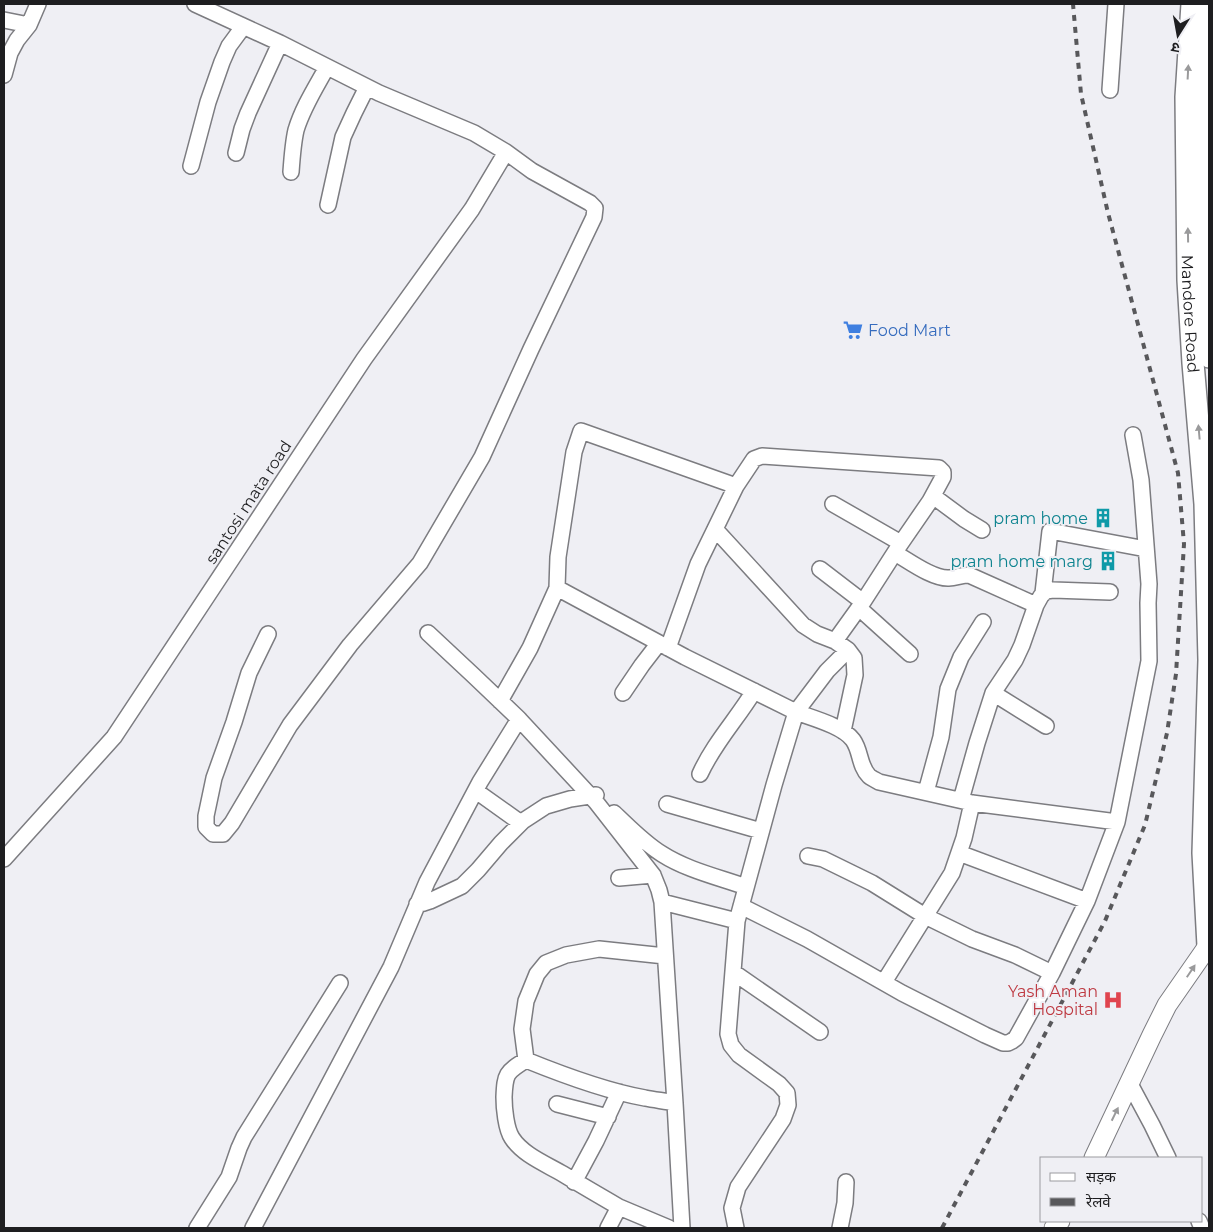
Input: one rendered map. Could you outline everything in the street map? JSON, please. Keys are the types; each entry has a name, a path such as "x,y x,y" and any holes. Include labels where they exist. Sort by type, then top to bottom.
{"highway":[{"name":"Mandore Road","path":"1192,4 1186,97 1188,280 1205,523 1209,660 1203,853 1208,949"},
{"name":"Mandore Road","path":"1209,12 1203,96 1209,351"}],"main road":[{"path":"1094,1157 1167,1005 1208,949"}],"street":[{"path":"4,75 10,54 17,40 29,25 38,4"},
{"path":"196,4 280,43 367,87 474,133 506,152 532,171 590,203 595,208 594,217 482,457 420,563 350,644 290,724 223,834 213,834 206,827 206,816 214,778 249,674 268,634"},
{"path":"1110,90 1116,4"},
{"path":"4,20 29,25"},
{"path":"191,166 208,102 222,62 229,46 243,27"},
{"path":"236,153 248,113 280,43"},
{"path":"291,172 294,140 301,116 327,67"},
{"path":"328,205 343,137 367,87"},
{"name":"santosi mata road","path":"4,859 114,737 364,358 472,209 506,152"},
{"path":"500,701 530,648 557,588 560,548 574,452 581,431 736,486"},
{"path":"662,902 739,913 807,939 902,993 985,1035 1003,1043 1008,1043 1016,1038 1052,973 1086,901 1117,822 1149,661 1149,584 1141,480 1133,435"},
{"path":"622,693 642,665 664,645 698,564 736,486 754,459 762,456 939,468 943,472 943,477 933,496 835,641"},
{"path":"933,496 982,530"},
{"path":"833,504 898,548 934,576 950,579 961,575 968,575 1040,599"},
{"path":"715,529 803,625 817,634 835,641 848,650 854,658 855,675 843,731"},
{"path":"884,982 952,873 964,838 967,802 977,743 993,693 1015,660 1040,599 1050,531 1146,549"},
{"path":"820,569 861,605 910,654"},
{"path":"557,588 796,712 843,731 857,746 862,767 869,776 879,782 967,802 1117,822"},
{"path":"1040,599 1046,591 1053,590 1110,592"},
{"path":"926,792 941,737 948,689 961,657 983,622"},
{"path":"428,633 500,701 591,796 653,875 662,902 676,1103 682,1228"},
{"path":"736,1228 732,1208 738,1187 783,1119 788,1105 787,1093 779,1084 739,1055 731,1045 728,1034 739,913 796,712 827,672 848,650"},
{"path":"700,774 714,746 754,691"},
{"path":"993,693 1046,726"},
{"path":"253,1228 391,967 427,882 476,791 518,719"},
{"path":"476,791 521,823"},
{"path":"418,904 430,901 462,886 521,823 546,806 570,799 597,795 634,832 662,854 687,867 746,887"},
{"path":"667,804 761,831"},
{"path":"959,853 1086,901"},
{"path":"808,856 823,859 872,883 925,916 972,940 1015,955 1052,973"},
{"path":"619,878 653,875"},
{"path":"526,1060 522,1029 526,1001 537,974 546,964 566,955 599,949 665,956"},
{"path":"733,972 820,1032"},
{"path":"197,1228 228,1178 244,1137 340,983"},
{"path":"526,1060 619,1092 676,1103"},
{"path":"526,1060 511,1069 507,1075 504,1100 508,1128 517,1144 530,1155 574,1182 620,1207 669,1228"},
{"path":"1130,1084 1168,1157"},
{"path":"574,1182 619,1092"},
{"path":"557,1104 608,1117"},
{"path":"840,1228 845,1203 846,1182"},
{"path":"608,1228 620,1207"}],"railway":[{"path":"942,1228 1105,921 1145,825 1167,733 1176,674 1184,544 1178,473 1108,213 1081,94 1073,4"}],"place":[{"name":"Food Mart","path":"853,330"},
{"name":"pram home","path":"1103,518"},
{"name":"pram home marg","path":"1108,561"},
{"name":"Yash Aman Hospital","path":"1113,1000"}]}
